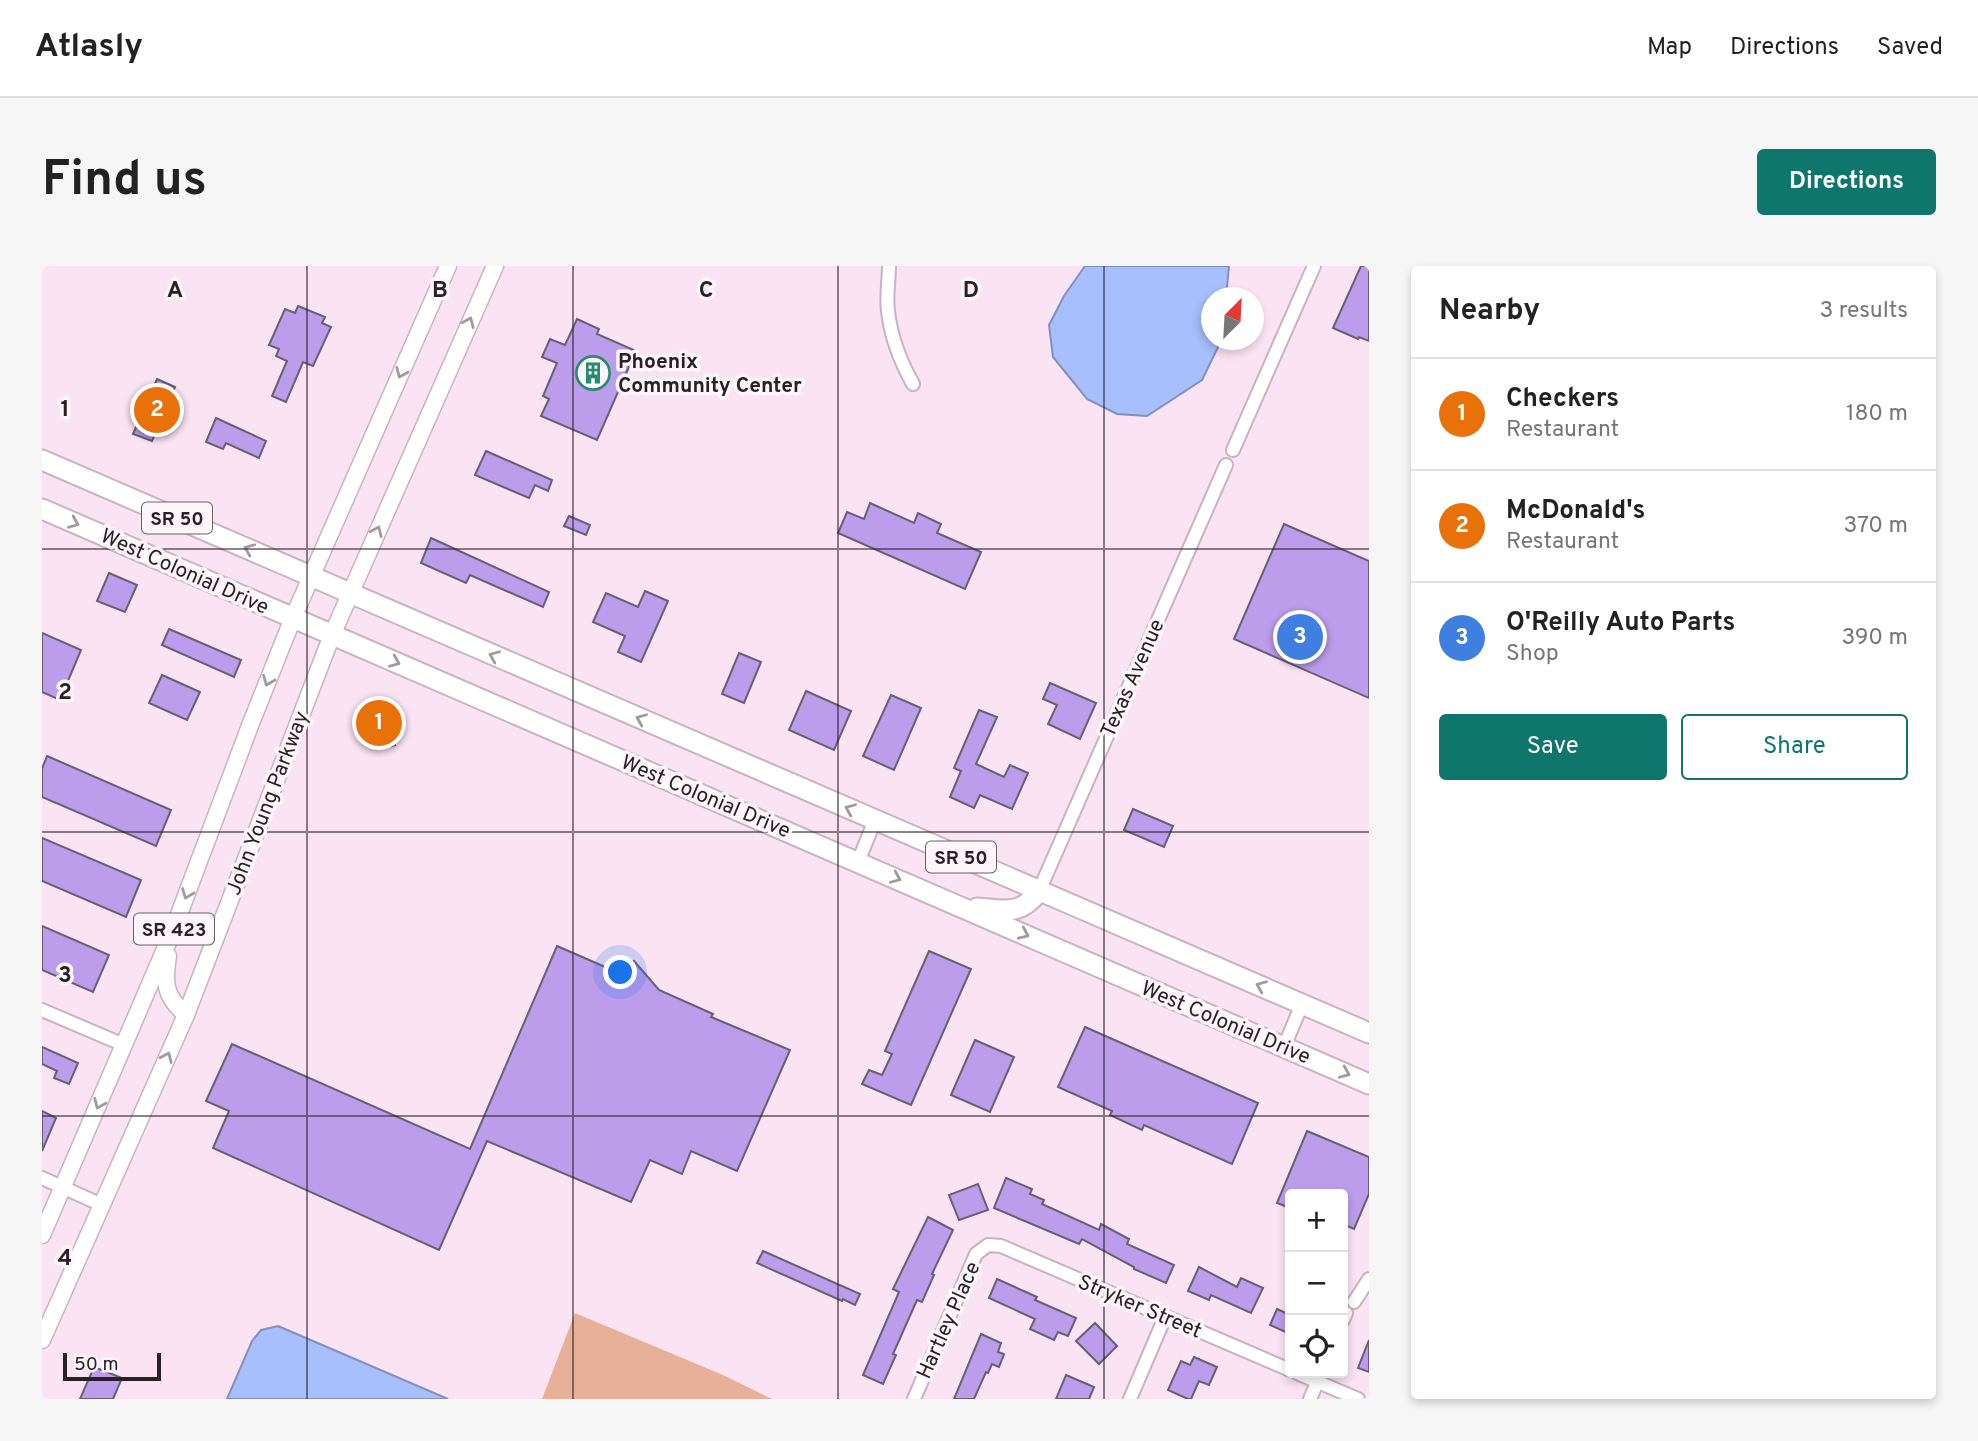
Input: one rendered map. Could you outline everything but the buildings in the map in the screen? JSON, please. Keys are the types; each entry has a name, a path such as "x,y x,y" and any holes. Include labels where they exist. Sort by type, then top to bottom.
{"highway":[{"name":"SR 50","path":"42,460 1369,1033"},
{"name":"West Colonial Drive","path":"42,509 1369,1084"},
{"path":"962,907 1007,910 1023,908 1039,891"}],"main road":[{"name":"John Young Parkway","path":"42,1235 172,933 293,618 448,266"},
{"name":"John Young Parkway","path":"42,1340 186,1015 332,635 495,266"},
{"path":"172,933 166,974 167,992 174,1005 186,1015"}],"street":[{"path":"890,266 888,309 900,360 914,384"},
{"path":"1233,450 1314,266"},
{"name":"Texas Avenue","path":"1039,891 1226,465"},
{"path":"858,862 875,820"},
{"path":"1284,1047 1303,1004"},
{"path":"42,1010 124,1045"},
{"path":"42,1178 102,1205"},
{"name":"Stryker Street","path":"988,1245 1001,1246 1285,1368"},
{"name":"Hartley Place","path":"914,1399 976,1254 988,1245"},
{"path":"1354,1302 1369,1279"},
{"path":"1130,1399 1165,1317"},
{"path":"1310,1399 1320,1378"},
{"path":"1322,1378 1358,1399"}],"shaded area":[{"path":"575,1313 723,1375 772,1399 542,1399"}],"water":[{"path":"1085,266 1229,266 1227,287 1201,287 1201,350 1217,350 1202,380 1147,416 1117,414 1087,399 1053,357 1049,325 1064,296"},
{"path":"278,1326 448,1399 227,1399 252,1341 261,1330"}],"place":[{"name":"Phoenix Community Center","path":"593,373"},
{"name":"McDonald's","path":"157,410"},
{"name":"O'Reilly Auto Parts","path":"1300,637"},
{"name":"Checkers","path":"379,723"}]}
